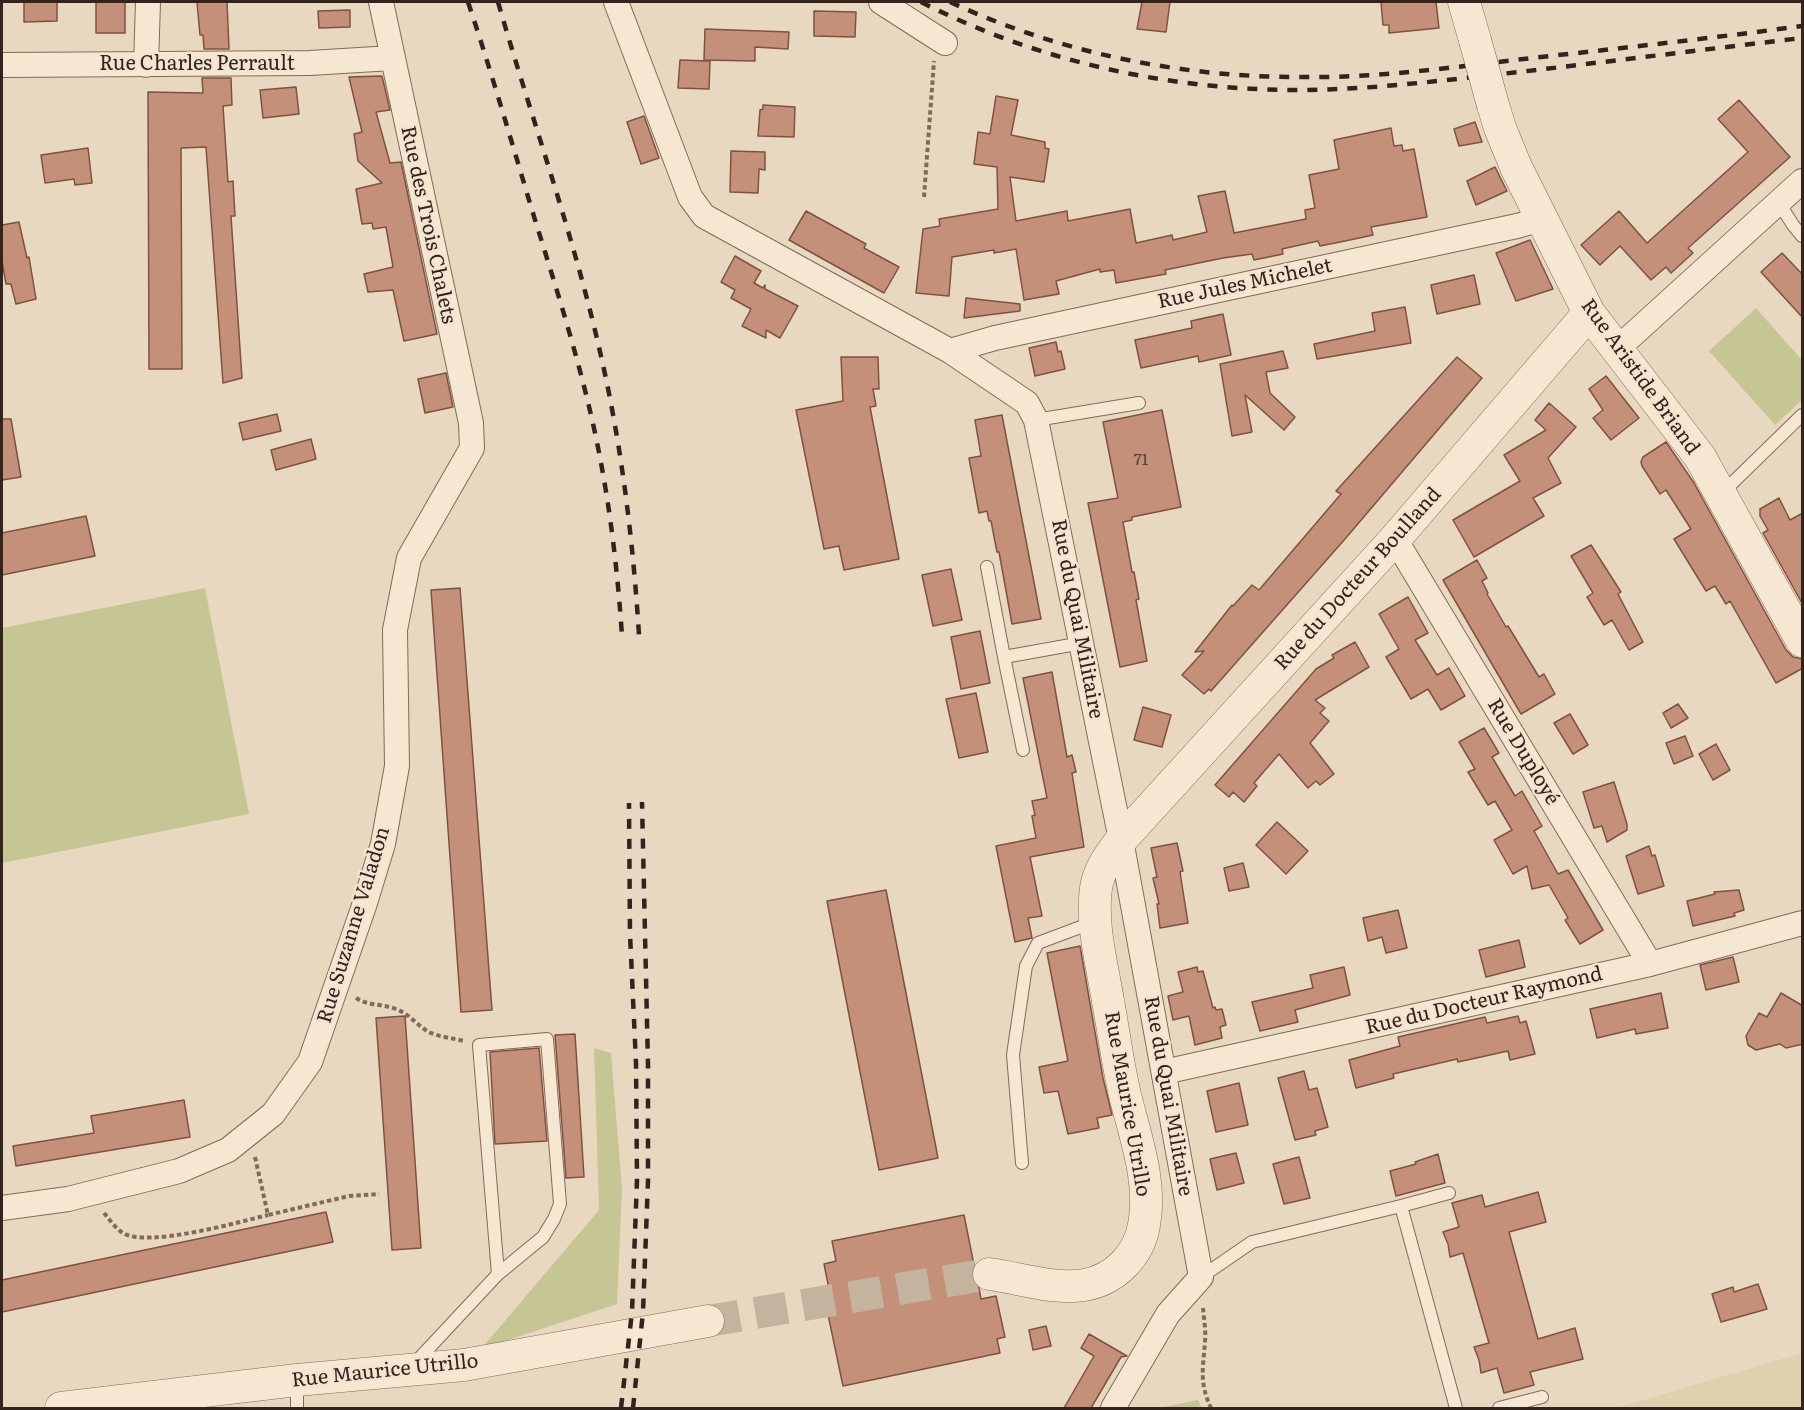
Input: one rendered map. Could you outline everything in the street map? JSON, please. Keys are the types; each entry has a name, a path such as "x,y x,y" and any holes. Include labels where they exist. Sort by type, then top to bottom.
{"street":[{"path":"146,65 148,2"},
{"name":"Rue des Trois Chalets","path":"381,2 471,423 472,448"},
{"name":"Rue du Quai Militaire","path":"616,2 690,197 704,216 950,351 1027,403 1036,420 1121,840 1201,1277"},
{"path":"881,2 945,43"},
{"name":"Rue Aristide Briand","path":"1464,2 1493,105 1508,148 1589,313 1700,457 1803,641"},
{"name":"Rue Charles Perrault","path":"2,65 309,63 392,58"},
{"path":"1617,348 1803,181"},
{"name":"Rue Jules Michelet","path":"950,351 995,338 1541,219"},
{"name":"Rue du Docteur Boulland","path":"1121,840 1395,539 1589,313"},
{"name":"Rue Suzanne Valadon","path":"2,1208 68,1199 179,1171 228,1150 273,1114 310,1062 383,844 397,766 394,630 409,558 472,448"},
{"name":"Rue Duployé","path":"1395,539 1650,964"},
{"name":"Rue Maurice Utrillo","path":"989,1274 1067,1286 1085,1285 1101,1280 1120,1269 1140,1242 1146,1204 1143,1169 1123,1089 1095,922 1096,887 1103,864 1121,840"},
{"name":"Rue du Docteur Raymond","path":"1164,1072 1650,964 1803,923"},
{"path":"1113,1408 1168,1314 1201,1277"},
{"name":"Rue Maurice Utrillo","path":"61,1408 297,1394 407,1371 464,1365 708,1321"}],"lane":[{"path":"1779,203 1803,236"},
{"path":"1036,420 1139,403"},
{"path":"1720,495 1803,415"},
{"path":"987,567 1023,750"},
{"path":"1004,657 1082,643"},
{"path":"1022,1163 1013,1055 1026,966 1038,943 1095,922"},
{"path":"407,1371 498,1274 543,1237 555,1219 560,1204 547,1039 479,1044 498,1274"},
{"path":"1201,1277 1252,1242 1449,1193"},
{"path":"1401,1206 1456,1408"},
{"path":"1499,1408 1542,1397"}],"path":[{"path":"924,197 932,65 935,56 945,43"},
{"path":"336,989 364,1004 393,1008 402,1012 429,1032 479,1044"},
{"path":"250,1133 268,1215"},
{"path":"101,1207 123,1234 138,1239 160,1238 349,1196 379,1194"},
{"path":"1201,1277 1205,1343 1202,1359 1204,1393 1211,1408"}],"shaded area":[{"path":"1802,1353 1802,1408 1617,1408"}],"green space":[{"path":"1756,308 1802,360 1802,400 1775,425 1709,351"},
{"path":"205,588 249,814 2,863 2,628"},
{"path":"594,1048 611,1053 622,1188 617,1304 481,1349 599,1210"},
{"path":"1198,1400 1202,1408 1158,1408"}],"building":[{"path":"24,2 57,2 57,21 24,22"},
{"path":"96,2 125,2 125,33 96,33"},
{"path":"197,2 227,2 229,49 204,49 203,35 200,35"},
{"path":"1142,2 1170,2 1166,32 1137,29"},
{"path":"1381,2 1436,2 1439,28 1389,33 1389,25 1383,25"},
{"path":"350,10 350,27 319,28 318,11"},
{"path":"814,11 856,12 855,37 814,36"},
{"path":"705,29 789,32 788,49 755,47 755,61 704,60"},
{"path":"680,60 710,61 709,89 678,88"},
{"path":"382,76 390,110 376,112 390,163 401,162 437,334 404,341 393,290 368,292 364,274 393,267 386,227 373,229 372,223 362,224 356,189 382,183 358,161 354,134 362,132 349,77"},
{"path":"202,78 231,78 232,105 223,106 228,182 233,181 235,216 231,216 242,378 223,383 206,147 181,148 182,369 149,369 148,92 203,93"},
{"path":"296,87 299,114 263,118 260,90"},
{"path":"996,96 1018,100 1011,135 1045,142 1045,148 1049,149 1044,182 1010,177 1016,221 1067,211 1068,221 1130,209 1136,243 1172,235 1173,240 1207,232 1198,196 1225,191 1234,233 1306,219 1305,210 1315,208 1309,175 1339,169 1334,140 1391,128 1394,146 1402,145 1403,151 1414,149 1427,217 1371,227 1373,235 1345,241 1320,246 1318,241 1282,249 1283,254 1254,260 1252,254 1223,258 1165,270 1166,274 1116,283 1114,270 1100,272 1100,269 1056,281 1059,294 1024,300 1016,249 994,253 994,250 952,257 949,296 916,293 923,229 940,226 939,219 998,209 997,167 974,164 978,132 990,134"},
{"path":"1739,100 1790,157 1688,248 1693,253 1671,273 1666,267 1651,280 1620,246 1600,265 1581,245 1619,211 1647,243 1748,152 1718,119"},
{"path":"763,105 795,107 794,137 758,136 760,110 763,109"},
{"path":"644,116 659,158 641,164 627,122"},
{"path":"1475,122 1482,142 1459,146 1454,129"},
{"path":"88,148 92,183 75,185 74,179 45,183 41,155"},
{"path":"731,151 765,152 765,170 759,169 758,193 730,192"},
{"path":"1495,167 1507,191 1476,205 1467,181"},
{"path":"806,211 866,244 864,248 899,267 884,293 789,240"},
{"path":"19,222 27,258 29,257 36,299 16,304 11,284 6,284 2,261 2,225"},
{"path":"1530,240 1553,289 1516,301 1496,253"},
{"path":"1782,253 1803,275 1803,318 1761,272"},
{"path":"735,256 761,271 754,283 763,288 765,285 765,289 798,306 780,338 766,330 766,338 742,326 751,309 731,298 735,290 721,282"},
{"path":"1474,275 1480,304 1437,314 1431,285"},
{"path":"966,298 1020,304 1020,311 964,318"},
{"path":"1405,307 1411,343 1317,359 1314,344 1375,331 1372,313"},
{"path":"1223,314 1231,355 1199,362 1198,356 1141,368 1135,340 1192,328 1191,321"},
{"path":"1056,342 1058,352 1061,351 1065,369 1035,376 1029,348"},
{"path":"1283,351 1288,368 1266,372 1270,393 1295,417 1284,430 1245,395 1252,432 1232,436 1220,364"},
{"path":"841,357 878,357 879,389 873,389 876,406 870,407 899,559 844,570 839,546 824,549 796,410 843,401"},
{"path":"1457,357 1482,378 1345,539 1211,691 1209,689 1204,694 1182,675 1204,651 1195,652 1232,605 1252,585 1259,590 1341,494 1336,491"},
{"path":"446,373 453,407 425,413 418,379"},
{"path":"1606,376 1639,418 1611,440 1593,418 1603,410 1589,389"},
{"path":"1549,403 1576,427 1548,458 1561,483 1533,498 1544,516 1474,557 1453,520 1520,481 1504,455 1546,430 1535,420"},
{"path":"1162,410 1181,507 1132,517 1132,520 1123,522 1139,599 1136,600 1147,661 1120,667 1088,503 1118,498 1103,422"},
{"path":"277,414 281,431 243,440 239,423"},
{"path":"1002,415 1041,619 1012,624 991,521 989,521 987,511 979,513 969,458 981,456 975,420"},
{"path":"2,419 11,419 21,477 2,480"},
{"path":"311,439 316,459 276,470 271,450"},
{"path":"1666,442 1694,483 1786,650 1793,657 1803,659 1803,668 1776,683 1730,601 1726,604 1715,586 1706,591 1674,539 1691,529 1666,490 1660,494 1641,462 1643,457"},
{"path":"1779,498 1790,520 1803,513 1803,605 1763,533 1768,530 1760,516 1760,509"},
{"path":"86,516 95,556 2,575 2,533"},
{"path":"1591,545 1621,592 1618,594 1643,642 1629,650 1612,620 1604,625 1587,597 1593,593 1571,556"},
{"path":"1477,560 1487,578 1482,581 1487,594 1506,627 1508,626 1539,677 1544,674 1555,694 1521,714 1443,580"},
{"path":"951,569 962,620 933,626 922,575"},
{"path":"460,588 492,1010 461,1012 431,590"},
{"path":"1408,597 1428,633 1415,640 1437,675 1449,668 1465,696 1441,710 1428,689 1411,699 1386,657 1399,649 1379,614"},
{"path":"980,631 990,683 961,689 951,637"},
{"path":"1355,642 1369,667 1315,700 1325,708 1320,713 1329,721 1310,743 1334,774 1320,785 1316,781 1308,788 1279,754 1254,783 1257,786 1244,802 1233,792 1229,797 1215,785 1316,669 1334,658 1332,655"},
{"path":"1052,672 1067,757 1072,755 1076,772 1072,773 1084,847 1030,857 1042,916 1028,918 1032,938 1015,942 996,846 1036,838 1032,801 1047,798 1023,678"},
{"path":"976,693 988,752 959,758 946,699"},
{"path":"1678,704 1688,718 1671,728 1663,713"},
{"path":"1143,707 1171,715 1162,747 1134,740"},
{"path":"1570,714 1588,745 1573,754 1554,723"},
{"path":"1484,728 1499,753 1492,757 1515,796 1522,791 1542,826 1534,831 1558,874 1568,870 1603,930 1580,944 1565,920 1568,918 1549,885 1532,889 1527,866 1513,874 1494,840 1512,830 1495,801 1488,805 1468,772 1475,769 1459,742"},
{"path":"1685,736 1693,756 1674,764 1666,743"},
{"path":"1716,744 1730,770 1713,780 1699,754"},
{"path":"1614,782 1627,830 1607,842 1602,826 1594,828 1583,792"},
{"path":"1277,822 1308,851 1286,874 1256,845"},
{"path":"1177,843 1183,871 1180,872 1188,923 1160,928 1157,904 1159,904 1153,878 1157,877 1151,848"},
{"path":"1649,846 1652,856 1655,855 1664,886 1638,894 1626,856"},
{"path":"1243,863 1249,887 1229,891 1224,868"},
{"path":"886,890 938,1158 879,1170 827,901"},
{"path":"1739,890 1744,910 1734,913 1735,916 1693,926 1687,901 1715,894 1714,892"},
{"path":"1398,910 1407,948 1386,953 1382,937 1368,941 1363,918"},
{"path":"1519,940 1525,967 1486,977 1479,950"},
{"path":"1080,946 1103,1078 1112,1115 1097,1118 1099,1128 1068,1134 1058,1091 1044,1093 1039,1067 1068,1061 1047,953"},
{"path":"1733,957 1739,982 1706,990 1700,965"},
{"path":"1197,967 1198,972 1203,971 1213,1008 1222,1009 1226,1025 1220,1027 1222,1038 1195,1045 1189,1016 1173,1020 1168,996 1183,992 1178,972"},
{"path":"1344,967 1350,995 1295,1010 1298,1022 1260,1031 1252,1002 1313,988 1310,975"},
{"path":"1661,993 1668,1028 1636,1034 1635,1029 1597,1038 1590,1009"},
{"path":"1781,993 1803,1006 1803,1044 1786,1048 1780,1044 1756,1050 1748,1045 1746,1036 1759,1013 1767,1017"},
{"path":"405,1016 421,1248 392,1250 376,1018"},
{"path":"1518,1016 1520,1023 1526,1021 1535,1054 1510,1060 1508,1051 1458,1062 1457,1059 1393,1074 1394,1078 1356,1088 1349,1060 1400,1046 1398,1037 1485,1017 1487,1023"},
{"path":"575,1034 584,1177 566,1178 555,1035"},
{"path":"539,1048 547,1141 495,1144 490,1052"},
{"path":"1304,1071 1309,1090 1317,1088 1328,1127 1315,1131 1316,1135 1295,1140 1278,1078"},
{"path":"1239,1083 1248,1125 1216,1132 1207,1091"},
{"path":"184,1100 190,1137 16,1166 13,1146 94,1133 91,1116"},
{"path":"1236,1153 1244,1183 1217,1190 1210,1159"},
{"path":"1438,1154 1445,1183 1396,1196 1390,1171 1416,1164 1415,1162"},
{"path":"1299,1157 1310,1198 1284,1204 1273,1164"},
{"path":"1538,1192 1546,1222 1509,1232 1538,1339 1575,1328 1583,1359 1530,1372 1534,1385 1504,1393 1497,1368 1481,1373 1474,1347 1489,1343 1463,1253 1450,1257 1443,1232 1459,1227 1452,1203 1482,1195 1485,1207"},
{"path":"326,1212 333,1242 2,1312 2,1280"},
{"path":"964,1215 974,1265 971,1272 972,1280 979,1288 981,1299 996,1296 1005,1337 997,1339 1000,1353 843,1386 826,1305 832,1304 824,1264 836,1261 832,1241"},
{"path":"1758,1284 1767,1309 1721,1322 1712,1294 1733,1287 1734,1292"},
{"path":"1046,1326 1051,1346 1033,1350 1029,1330"},
{"path":"1089,1334 1127,1356 1121,1357 1091,1408 1064,1408 1094,1356 1081,1348"}],"tunnel":[{"path":"708,1321 989,1274"}],"railway":[{"path":"468,2 585,389 607,497 622,636"},
{"path":"498,2 566,222 601,356 626,495 639,635"},
{"path":"921,2 1010,41 1057,56 1151,78 1248,89 1325,90 1408,84 1802,38"},
{"path":"950,2 994,21 1083,50 1175,68 1269,77 1343,77 1451,68 1802,26"},
{"path":"633,1408 643,1312 648,1181 648,1065 642,802"},
{"path":"621,1408 632,1312 637,1180 629,803"}]}
